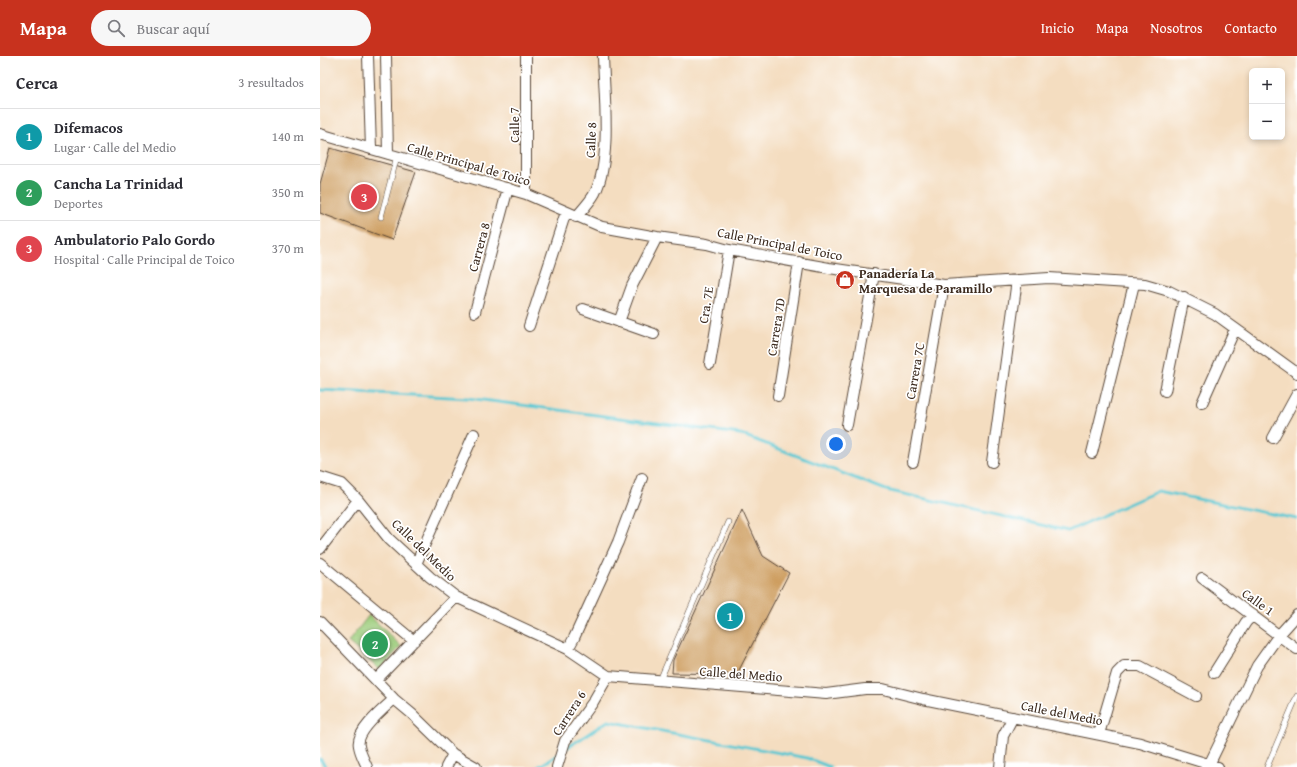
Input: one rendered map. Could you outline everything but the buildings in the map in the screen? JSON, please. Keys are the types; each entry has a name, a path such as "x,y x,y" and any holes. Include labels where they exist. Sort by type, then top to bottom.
{"street":[{"path":"368,56 371,149"},
{"path":"386,56 392,155"},
{"name":"Calle 7","path":"526,56 526,194"},
{"name":"Calle 8","path":"576,217 590,202 596,191 604,159 605,102 603,56"},
{"name":"Calle Principal de Toico","path":"320,134 508,188 526,194 602,227 708,244 729,250 799,262 944,285 1049,278 1151,286 1184,297 1215,314 1297,373"},
{"name":"Carrera 8","path":"475,312 508,188"},
{"path":"529,326 566,212"},
{"path":"619,322 632,286 657,237"},
{"name":"Cra. 7E","path":"710,364 729,250"},
{"name":"Carrera 7D","path":"778,396 799,262"},
{"path":"847,425 874,274"},
{"path":"992,462 1017,280"},
{"path":"1092,453 1134,284"},
{"name":"Carrera 7C","path":"913,462 944,285"},
{"path":"1165,391 1184,297"},
{"path":"583,309 654,334"},
{"path":"1202,403 1236,329"},
{"path":"1272,438 1297,394"},
{"path":"416,564 474,434"},
{"name":"Calle del Medio","path":"320,477 342,484 358,500 389,539 456,598 568,649 608,676 826,694 865,689 883,689 923,699 1140,743 1212,766"},
{"path":"568,649 618,542 642,478"},
{"path":"320,549 358,500"},
{"path":"320,563 414,640"},
{"name":"Calle 1","path":"1202,578 1279,634 1297,649"},
{"path":"377,679 456,598"},
{"path":"1214,673 1246,622 1253,615"},
{"path":"1212,766 1257,666 1279,634 1297,615"},
{"path":"320,622 377,679 394,699 412,714 453,754 476,767"},
{"path":"1099,734 1118,673 1124,666 1140,666 1196,696"},
{"name":"Carrera 6","path":"558,767 564,741 593,702 608,676"},
{"path":"367,767 358,745 359,738 363,730 394,699"},
{"path":"1000,767 1003,736 1013,717"},
{"path":"446,767 453,754"}],"lane":[{"path":"381,217 392,155"},
{"path":"660,681 728,522"},
{"path":"1267,767 1297,696"}],"green space":[{"path":"369,615 401,646 380,670 348,642"}],"waterway":[{"path":"320,390 468,398 740,434 886,490 1068,531 1158,491 1297,519"},
{"path":"565,749 608,721 807,758 830,767"},
{"path":"538,767 559,754"},
{"path":"320,759 326,767"}],"place":[{"name":"Ambulatorio Palo Gordo","path":"364,197"},
{"name":"Panadería La Marquesa de Paramillo","path":"845,280"},
{"name":"Difemacos","path":"730,616"},
{"name":"Cancha La Trinidad","path":"375,644"}]}
